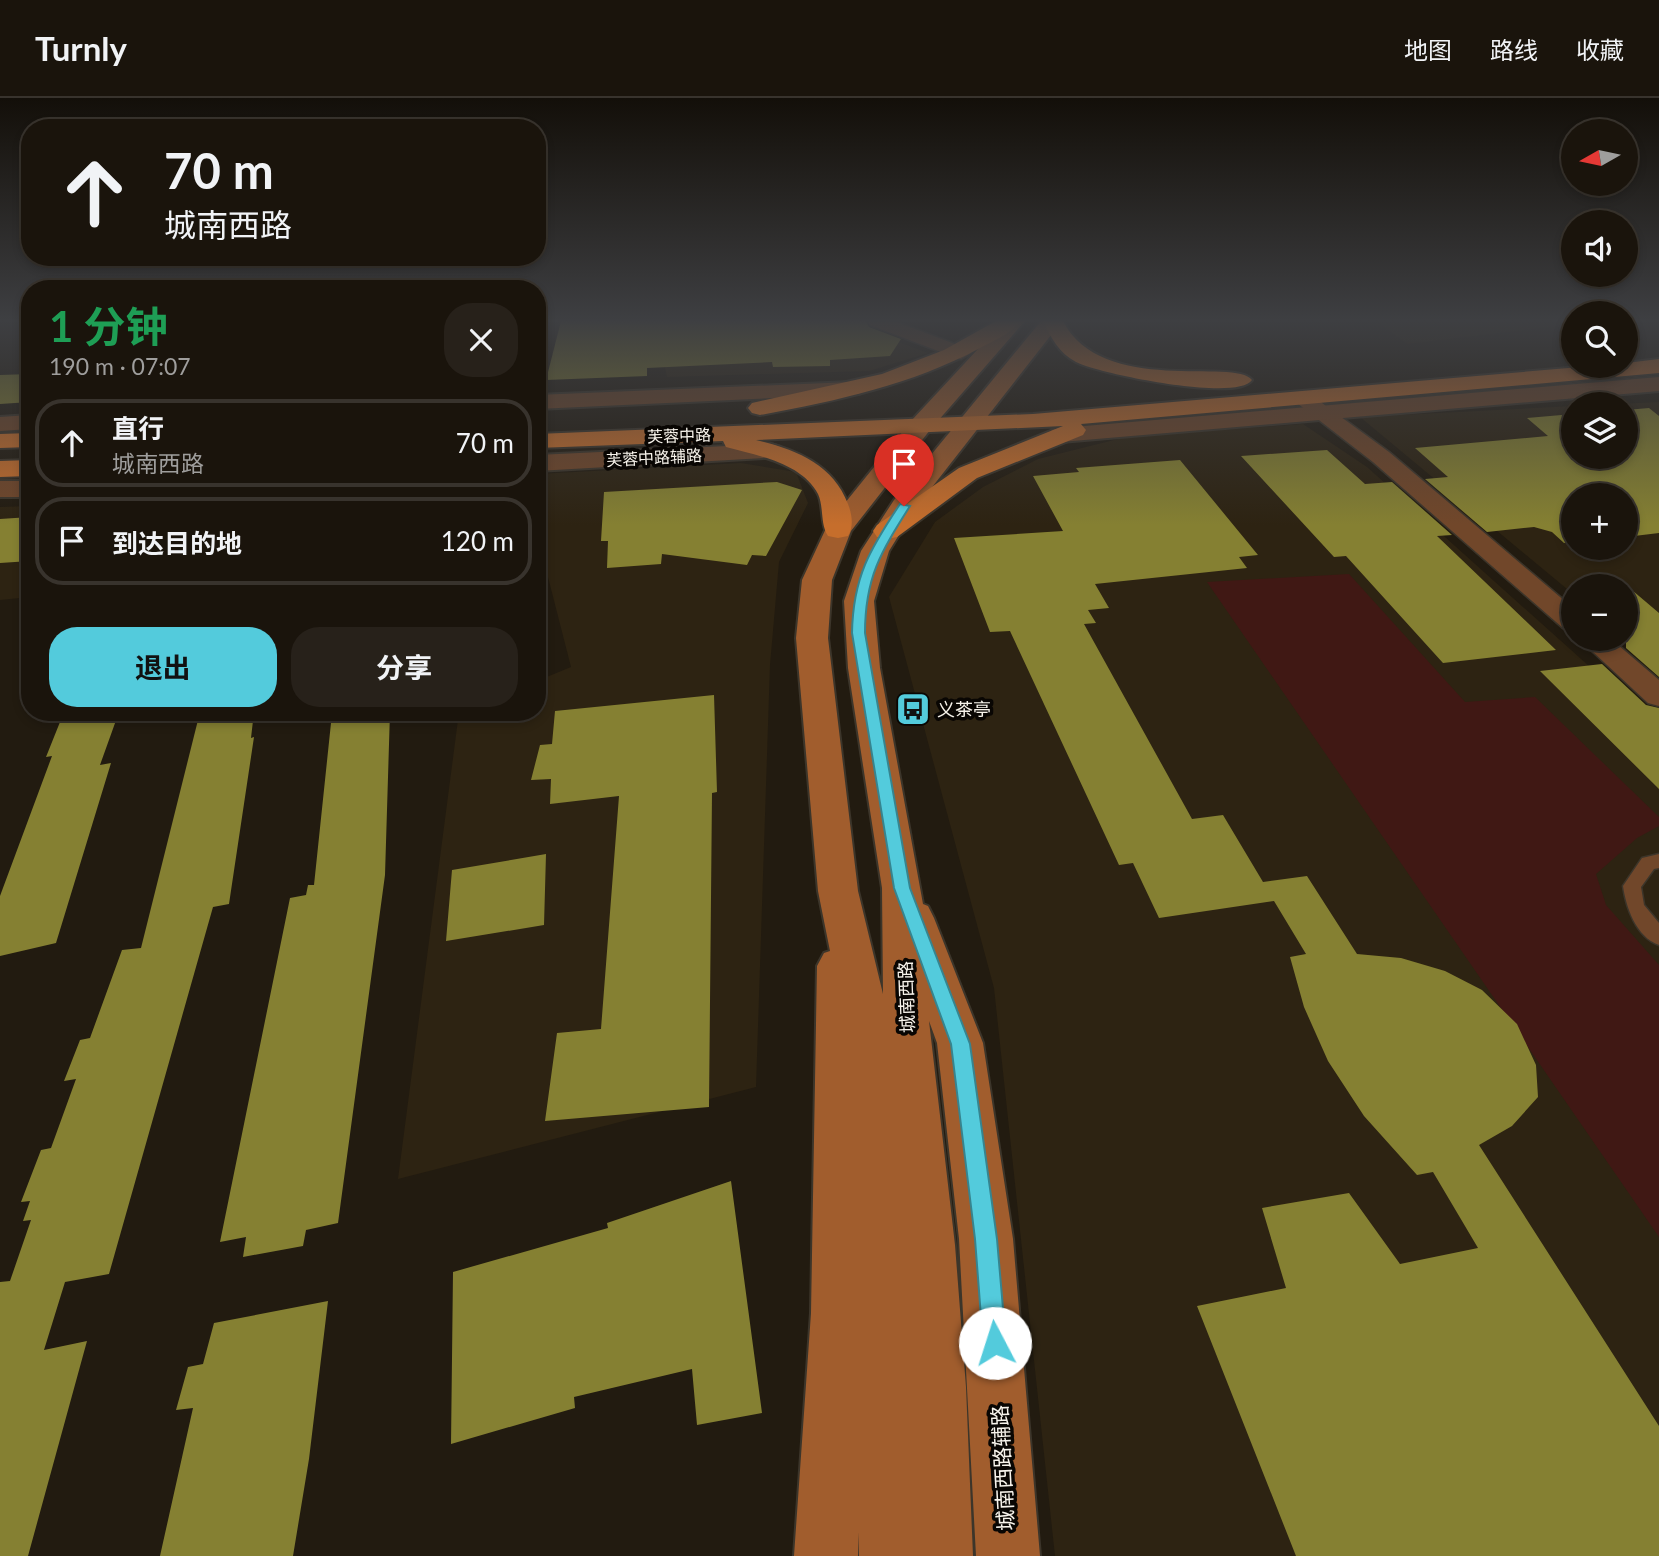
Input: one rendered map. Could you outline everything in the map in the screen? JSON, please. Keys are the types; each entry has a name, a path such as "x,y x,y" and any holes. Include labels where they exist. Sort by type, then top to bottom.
{"main road":[{"path":"760,408 851,389"},
{"name":"城南西路","path":"891,1556 890,1273 874,1052 838,891 812,638 817,580 838,530 926,409 946,389"},
{"name":"城南西路","path":"941,1556 937,1387 928,1245 907,1046 902,888 859,633 859,601 865,574 887,531 1000,389"},
{"path":"1110,391 1133,389"},
{"name":"芙蓉中路","path":"926,409 972,424 1140,413 1312,406 1459,389"},
{"name":"芙蓉中路","path":"546,441 685,435 1018,398"},
{"name":"芙蓉中路","path":"546,418 888,403"},
{"path":"887,531 968,473 1061,435 1140,413"},
{"path":"685,435 715,438 771,452 808,468 824,481 839,510 838,530"},
{"path":"0,441 21,440"},
{"path":"0,469 21,468"},
{"name":"城南西路辅路","path":"902,888 960,1044 986,1239 1008,1556"},
{"path":"826,1556 839,1313 838,891"}],"street":[{"path":"546,402 850,389"},
{"path":"1061,435 1312,406 1580,389"},
{"path":"1312,406 1381,457 1561,612"},
{"path":"0,424 21,423"},
{"name":"芙蓉中路辅路","path":"546,463 771,452"},
{"path":"0,489 21,489"},
{"path":"1606,651 1659,696"}],"lane":[{"path":"1659,861 1648,863 1632,886 1635,908 1659,937"}],"shaded area":[{"path":"1659,402 1659,665 1638,647 1638,574 1561,574 1561,584 1360,417 1561,407 1561,469 1638,469 1638,403"},
{"path":"1303,424 1367,467 1561,641 1561,651 1572,651 1659,729 1659,1556 1055,1556 994,988 889,597 935,522 983,487 1038,459 1126,437"},
{"path":"741,463 796,472 808,503 779,562 770,665 756,1087 398,1179 458,721 546,721 546,677 571,667 546,569 546,474"},
{"path":"21,506 21,598 0,600 0,507"},
{"path":"1349,574 1465,702 1535,697 1659,817 1659,826 1637,838 1596,874 1606,905 1659,965 1659,1237 1207,582"}],"building":[{"path":"0,389 21,389 21,403 0,404"},
{"path":"1649,408 1659,416 1659,533 1638,536 1638,483 1561,483 1561,540 1552,532 1534,527 1487,532 1425,479 1448,477 1415,448 1548,436 1527,418 1561,415 1561,469 1638,469 1638,409"},
{"path":"1327,450 1365,484 1392,482 1452,535 1437,536 1556,650 1443,663 1346,556 1334,557 1241,456"},
{"path":"1180,460 1258,555 1239,557 1247,568 1095,584 1109,608 1088,610 1096,623 1084,624 1192,819 1223,815 1263,882 1307,876 1357,954 1401,958 1445,971 1482,990 1517,1024 1536,1065 1538,1097 1512,1126 1479,1145 1659,1426 1659,1556 1296,1556 1197,1306 1286,1288 1262,1208 1349,1193 1400,1264 1478,1248 1433,1172 1417,1175 1364,1116 1328,1061 1304,1007 1290,957 1306,954 1274,901 1159,918 1133,863 1119,865 1010,631 990,632 954,538 1063,531 1033,476 1079,472 1076,468"},
{"path":"777,482 802,490 766,556 752,555 747,565 662,554 661,564 607,568 608,541 601,541 604,492"},
{"path":"21,518 21,562 0,563 0,519"},
{"path":"1638,595 1659,613 1659,677 1629,651 1638,651"},
{"path":"1602,664 1646,705 1659,708 1659,789 1540,671"},
{"path":"714,695 717,792 712,793 709,1107 545,1121 557,1033 601,1029 619,796 550,804 551,779 531,780 540,745 552,744 555,711"},
{"path":"60,721 116,721 100,765 111,763 56,943 0,956 0,896 52,756 46,757"},
{"path":"198,721 253,721 251,738 254,737 229,904 213,907 109,1274 65,1282 44,1350 87,1341 28,1556 0,1556 0,1282 10,1281 31,1220 23,1221 30,1201 21,1202 41,1150 51,1148 76,1079 64,1081 80,1040 90,1038 122,950 141,948"},
{"path":"390,721 385,875 338,1223 306,1230 303,1246 243,1257 246,1237 220,1242 290,898 306,895 308,885 314,885 331,723"},
{"path":"546,854 544,925 446,941 452,870"},
{"path":"731,1181 762,1413 697,1425 692,1369 574,1397 575,1408 451,1444 453,1272 608,1228 607,1223"},
{"path":"328,1301 309,1459 293,1556 160,1556 193,1408 176,1410 188,1367 203,1364 214,1323"}],"place":[{"name":"义茶亭","path":"913,709"}],"route":[{"path":"904,506 875,551 865,574 859,601 859,633 902,888 960,1044 986,1239 995,1343"}]}
